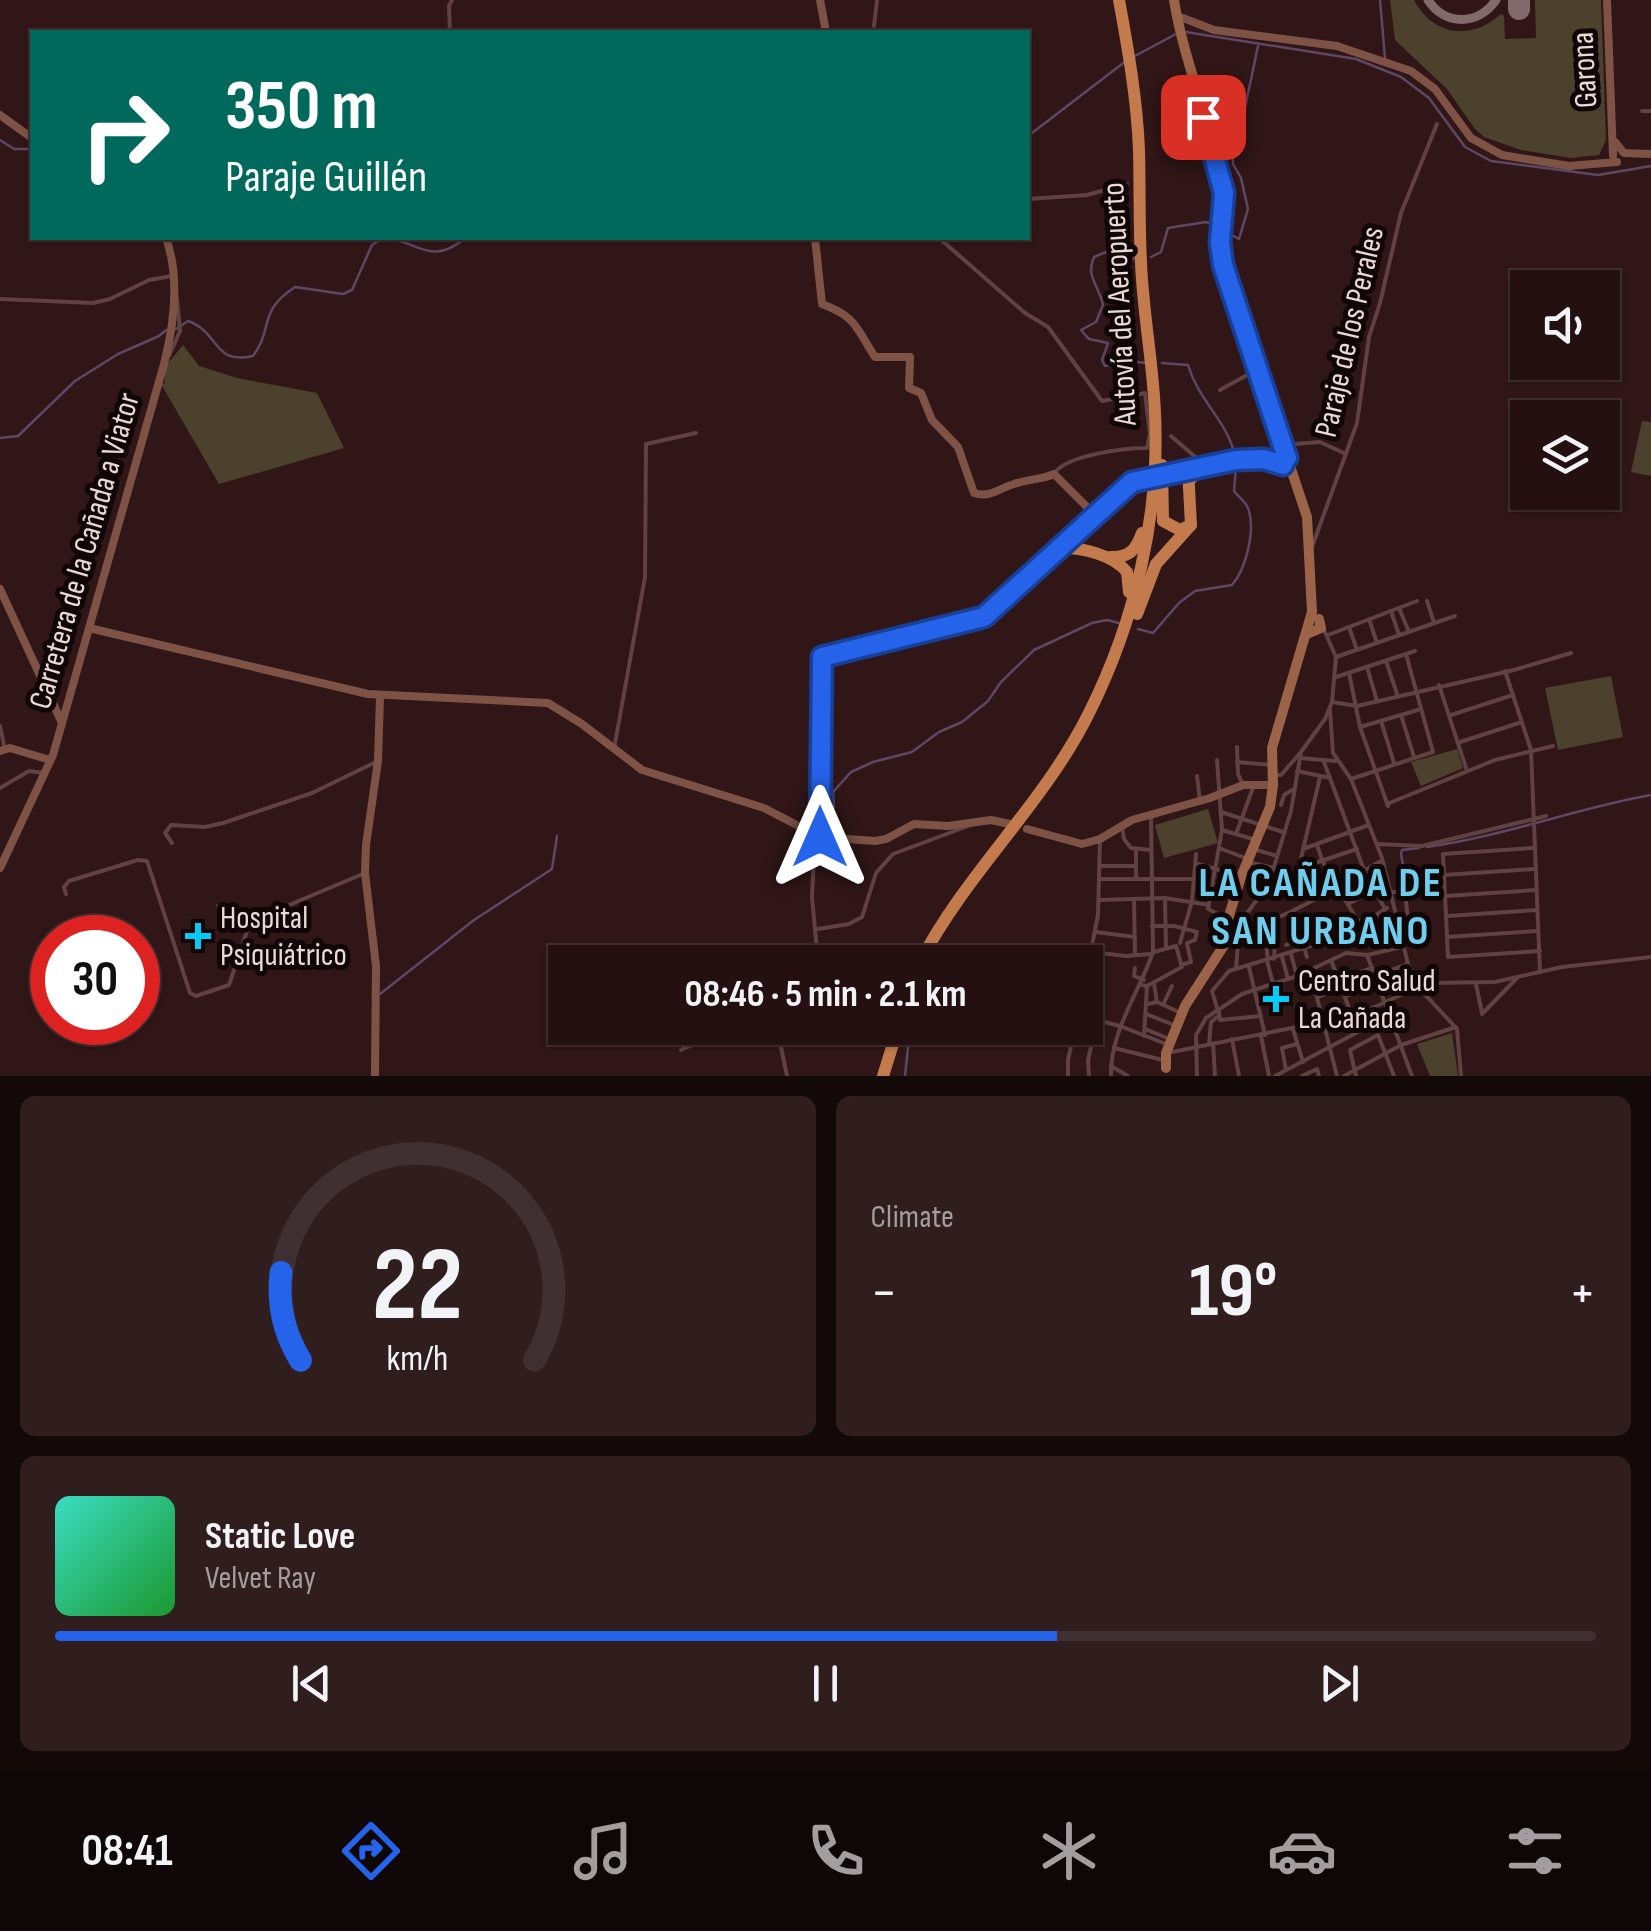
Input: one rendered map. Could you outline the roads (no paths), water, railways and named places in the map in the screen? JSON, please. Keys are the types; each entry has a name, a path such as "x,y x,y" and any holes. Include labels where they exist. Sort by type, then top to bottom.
{"highway":[{"name":"Autovía del Aeropuerto","path":"934,945 1034,812 1100,706 1126,644 1152,545 1180,468 1160,382 1147,260 1144,129 1122,0"},
{"name":"Autovía del Aeropuerto","path":"933,945 957,902 1054,774 1077,736 1106,677 1141,568 1180,468"},
{"path":"1180,468 1163,521 1180,530 1190,525"},
{"path":"1180,468 1190,525"},
{"path":"1065,545 1108,557 1125,557 1138,544 1180,468"},
{"path":"1126,644 1156,564 1190,525"},
{"path":"1106,677 1130,585 1122,566 1108,557"},
{"path":"880,1076 890,1045"}],"main road":[{"path":"1168,1056 1182,1013 1231,928 1242,876 1270,808 1273,743 1315,627 1307,517 1284,464 1283,445 1223,265 1223,186 1181,40 1179,12"}],"street":[{"path":"450,30 452,0"},
{"path":"820,0 826,30"},
{"path":"874,26 877,0"},
{"name":"Garona","path":"1607,0 1616,157"},
{"path":"1179,12 1221,31 1337,46 1410,71 1435,89 1467,134 1489,150 1570,166 1616,157 1651,156"},
{"path":"1642,111 1651,111"},
{"path":"0,115 30,136"},
{"name":"Paraje de los Perales","path":"1310,551 1358,417 1369,337 1400,214 1436,124"},
{"path":"1030,199 1087,194 1127,184"},
{"name":"Carretera de la Cañada a Viator","path":"0,868 50,760 62,723 172,335 173,287 166,240"},
{"path":"815,240 822,304 858,325 875,357 910,357 909,388 921,393 932,420 958,446 974,493 989,496 1014,484 1034,482 1078,459 1147,448 1150,434 1146,394 1102,402 1048,326 1025,313 940,240"},
{"path":"0,299 92,303 150,280 172,276"},
{"path":"1220,390 1258,369"},
{"path":"614,750 645,577 646,444 696,433"},
{"path":"1170,436 1180,468"},
{"path":"1283,445 1317,442 1346,454"},
{"path":"818,945 812,897 818,836 822,657 977,620 1132,482 1180,468 1250,459 1284,464"},
{"path":"1054,474 1094,514"},
{"path":"0,589 62,723"},
{"path":"1315,627 1349,626 1417,601"},
{"path":"1427,601 1434,623"},
{"path":"1399,608 1409,632"},
{"path":"1391,611 1400,635"},
{"path":"1336,657 1455,616"},
{"path":"1369,620 1378,643"},
{"path":"1349,626 1358,650"},
{"path":"1315,627 1336,657 1330,710 1333,753 1350,779 1376,844 1408,964 1418,986 1456,1027 1462,1076"},
{"path":"91,628 368,694 548,703 642,770 764,808 818,836 875,841 914,824 991,820 1010,824"},
{"path":"1336,677 1415,651"},
{"path":"1332,702 1356,706 1571,653"},
{"path":"1350,779 1433,752 1406,654"},
{"path":"1386,661 1397,695"},
{"path":"1367,667 1377,701"},
{"path":"1506,672 1531,750 1540,972"},
{"path":"1349,673 1360,726 1388,805 1467,771 1553,746"},
{"path":"1439,685 1467,771"},
{"path":"368,694 380,708"},
{"path":"1449,715 1513,694"},
{"path":"375,1076 376,966 365,874 384,696"},
{"path":"1360,726 1420,709"},
{"path":"1238,762 1281,775 1300,755 1330,710"},
{"path":"1400,715 1414,757"},
{"path":"1381,721 1394,763"},
{"path":"1458,743 1522,722"},
{"path":"0,726 2,751 10,748 50,760"},
{"path":"1237,747 1243,785"},
{"path":"1300,755 1324,762 1337,761"},
{"path":"1231,928 1237,927 1270,883 1286,832 1300,755"},
{"path":"1217,760 1222,830 1209,912 1231,928 1253,929 1267,920 1309,906 1382,861"},
{"path":"172,843 165,833 171,825 205,827 223,823 312,794 378,761"},
{"path":"1324,762 1364,870 1385,909"},
{"path":"1297,770 1330,778"},
{"path":"0,788 29,771 44,773"},
{"path":"1027,829 1076,844 1100,839 1121,824 1243,785 1254,786 1273,775"},
{"path":"1198,776 1200,801"},
{"path":"1296,880 1320,776"},
{"path":"1236,834 1254,786"},
{"path":"1280,805 1284,795 1294,788"},
{"path":"1222,812 1286,832"},
{"path":"1111,1076 1120,1026 1144,984 1152,953 1151,815"},
{"path":"1376,844 1418,847 1533,823 1546,816"},
{"path":"818,929 849,924 862,917 872,882 893,854 904,847 954,834 971,823"},
{"path":"1121,824 1124,839 1136,850 1151,850"},
{"path":"1304,849 1369,825"},
{"path":"1222,830 1236,834 1251,853 1323,895"},
{"path":"1093,945 1100,839"},
{"path":"1317,845 1356,920 1365,922 1392,905"},
{"path":"1220,848 1278,857"},
{"path":"1534,848 1443,854 1448,957 1540,951"},
{"path":"1300,868 1357,849"},
{"path":"1136,850 1136,878"},
{"path":"1135,968 1134,976 1144,984 1179,970 1182,964 1178,944 1192,901 1196,854"},
{"path":"66,894 64,887 69,881 138,860 147,861 190,992 196,996 230,985 249,925 256,917 365,874"},
{"path":"1196,864 1242,876"},
{"path":"1099,866 1136,866"},
{"path":"1444,875 1535,869"},
{"path":"1100,879 1194,879"},
{"path":"1348,904 1387,884"},
{"path":"1445,896 1536,890"},
{"path":"1390,892 1404,892 1409,930"},
{"path":"1134,898 1135,955"},
{"path":"1099,900 1165,898 1210,905"},
{"path":"1165,898 1166,948"},
{"path":"218,906 256,917"},
{"path":"1446,916 1537,910"},
{"path":"1293,911 1308,957"},
{"path":"1267,920 1266,943 1273,983"},
{"path":"1152,926 1197,932 1195,940 1187,943 1192,962 1182,964"},
{"path":"1231,928 1236,969"},
{"path":"1253,929 1253,944 1266,943"},
{"path":"1447,937 1538,931"},
{"path":"1096,932 1135,937"},
{"path":"1286,945 1311,935"},
{"path":"1270,960 1275,941"},
{"path":"1261,1016 1220,1020 1212,992 1222,976 1324,942 1326,947"},
{"path":"1103,953 1135,955 1178,944"},
{"path":"1199,1073 1196,1035 1206,1018 1218,1010 1254,988 1297,976 1346,953 1367,955 1402,946"},
{"path":"1291,954 1297,976"},
{"path":"1367,955 1412,1076"},
{"path":"1282,957 1288,979"},
{"path":"1114,1048 1168,1056 1211,1043 1352,1016 1427,982 1476,984 1651,957"},
{"path":"1331,959 1352,1016"},
{"path":"1375,976 1408,964"},
{"path":"1248,966 1272,1076 1390,1015"},
{"path":"1209,968 1222,976"},
{"path":"1339,980 1372,968"},
{"path":"1310,970 1341,1076 1356,1073 1401,1046 1456,1027"},
{"path":"1476,984 1482,1014 1518,978"},
{"path":"1154,983 1160,1004"},
{"path":"1144,984 1144,1032"},
{"path":"1345,996 1378,984"},
{"path":"1160,1004 1172,986"},
{"path":"1318,997 1342,988"},
{"path":"1146,1004 1160,1004 1182,1013"},
{"path":"1215,1076 1211,1022 1218,1010"},
{"path":"1146,1014 1176,1026"},
{"path":"1103,1022 1144,1032 1168,1056"},
{"path":"1293,1029 1303,1062"},
{"path":"1356,1073 1350,1050 1378,1035 1394,1076"},
{"path":"1232,1039 1238,1076"},
{"path":"1286,1070 1282,1048 1297,1044"},
{"path":"681,1050 692,1045"},
{"path":"781,1045 787,1076"},
{"path":"1068,1076 1071,1045"},
{"path":"1089,1076 1091,1045"},
{"path":"1110,1066 1128,1076"},
{"path":"1302,1076 1317,1069 1319,1076"}],"waterway":[{"path":"1380,0 1385,58"},
{"path":"1186,32 1356,59 1401,77 1429,98 1465,147 1491,161 1598,175 1651,166"},
{"path":"1133,57 1178,33"},
{"path":"1226,232 1239,239 1248,209 1241,178 1233,164 1233,145 1243,135 1241,127 1258,46"},
{"path":"1030,134 1126,61"},
{"path":"0,140 14,149 30,146"},
{"path":"1151,257 1161,252 1168,228 1206,222 1218,226"},
{"path":"176,329 188,321 199,326 230,356 253,356 271,312 283,296 295,287 343,294 352,290 372,245 380,240"},
{"path":"397,240 434,252 462,240"},
{"path":"1134,258 1127,266 1116,263 1106,252 1094,257 1092,276 1103,305 1096,322 1081,330 1089,339 1108,343 1102,360 1105,366 1129,361 1146,363"},
{"path":"0,438 18,436 75,381 166,330"},
{"path":"1162,363 1188,365 1226,432 1235,456"},
{"path":"1138,629 1153,633 1195,591 1232,585 1237,578 1245,560 1251,520 1248,508 1234,491 1236,466"},
{"path":"834,808 833,792 851,772 912,752 939,732 962,722 988,701 1001,682 1034,650 1092,623 1119,623"},
{"path":"1427,847 1651,795"},
{"path":"380,994 474,920 552,869 557,836"},
{"path":"1406,881 1402,850 1419,848"},
{"path":"905,1076 910,1045"}],"place":[{"name":"Hospital Psiquiátrico","path":"198,936"},
{"name":"Centro Salud La Cañada","path":"1276,999"}],"district":[{"name":"LA CAÑADA DE SAN URBANO","path":"1321,907"}]}
